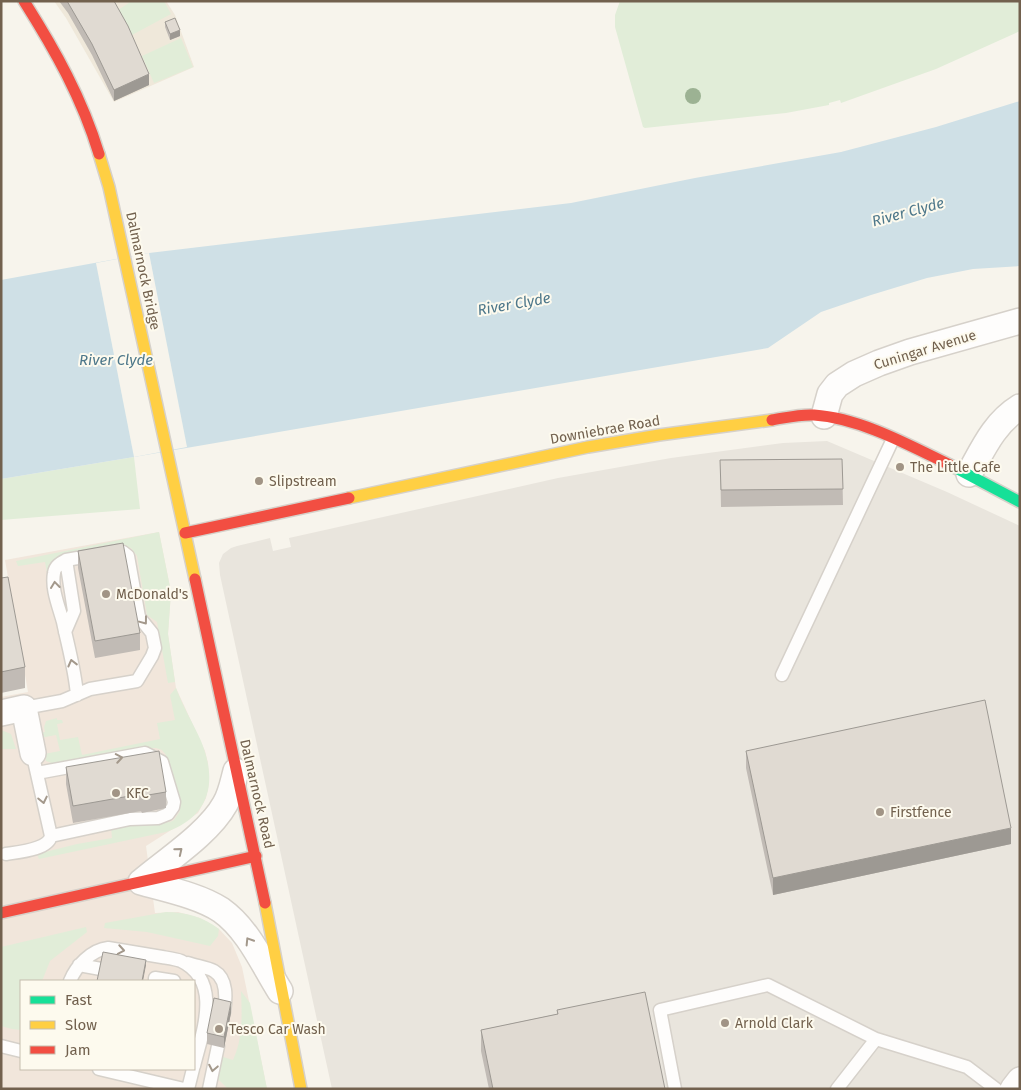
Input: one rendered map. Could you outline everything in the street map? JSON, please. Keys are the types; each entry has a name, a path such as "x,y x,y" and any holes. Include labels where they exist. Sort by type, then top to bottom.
{"main road":[{"name":"Dalmarnock Bridge","path":"24,1 54,50 78,97 109,187 179,507"},
{"name":"Downiebrae Road","path":"185,533 619,441 797,416 824,416 856,424 969,474 1020,502"},
{"name":"Dalmarnock Road","path":"179,507 256,856 301,1089"},
{"path":"1,913 256,856"}],"street":[{"name":"Cuningar Avenue","path":"824,416 830,394 837,385 854,374 879,363 919,350 1020,321"},
{"path":"969,474 991,434 1001,421 1020,407"},
{"path":"13,711 35,763"},
{"path":"142,882 218,815 226,804 236,771"},
{"path":"142,882 201,900 225,914 244,933 284,998"},
{"path":"1013,1089 1020,1080"}],"lane":[{"path":"782,675 893,439"},
{"path":"13,711 62,701 90,690 137,681 155,648 152,633 140,617 128,556 123,552 118,551 66,560 74,611 65,632 77,694"},
{"path":"6,854 44,846 48,843 50,836 35,763 145,753 162,762 173,796 173,807 168,814 130,819 50,836"},
{"path":"71,980 79,965 101,949 108,948 180,961 216,972 223,982 226,998 224,1012"},
{"path":"180,961 192,969 199,985 206,992 207,1014 195,1060"},
{"path":"79,965 101,969"},
{"path":"675,1089 660,1010 768,985 876,1039 966,1067 996,1089"},
{"path":"837,1089 876,1039"},
{"path":"1,1046 20,1051"},
{"path":"209,1089 218,1046"},
{"path":"103,1070 184,1089"},
{"path":"188,1089 193,1070"}],"shaded area":[{"path":"54,1 166,1 175,15 194,67 114,102 66,18"},
{"path":"827,441 947,492 1020,526 1020,1089 332,1089 220,575 219,563 223,554 231,548 270,538 273,551 291,547 289,538 558,478 671,458 783,443"},
{"path":"159,532 171,592 168,634 176,688 205,751 209,783 206,798 198,813 146,846 155,913 178,912 200,918 219,929 232,943 242,967 267,1089 1,1089 1,697 28,692 5,560"}],"green space":[{"path":"132,1 164,1 171,14 132,35 118,10"},
{"path":"620,1 1020,1 1020,31 936,69 841,103 840,100 829,103 829,105 786,113 645,128 643,127 615,27 615,15"},
{"path":"181,38 193,67 154,83 142,56"},
{"path":"134,457 140,509 1,520 1,479"},
{"path":"159,532 171,592 168,634 175,682 168,683 157,622 147,615 137,556 131,548 122,546 56,560 47,573 45,562 18,566 16,561"},
{"path":"176,688 201,741 209,770 209,784 201,807 181,825 166,832 39,859 37,854 112,838 111,827 170,822 174,820 180,811 180,803 166,755 162,750 144,748 54,764 46,761 44,754 60,751 56,735 40,738 39,733 45,732 46,721 57,718 57,720 62,720 63,723 57,724 60,740 78,737 82,755 160,739 157,723 175,720 170,695"},
{"path":"1,730 11,734 16,749 1,749"},
{"path":"166,912 187,914 200,918 219,929 218,936 210,946 147,932 104,928 105,923"},
{"path":"86,927 87,932 50,961 42,980 20,980 20,1030 1,1026 1,947"},
{"path":"241,991 250,1003 267,1089 228,1089 217,1078 220,1056 233,1060 239,1044 242,1017"}],"water":[{"name":"River Clyde","path":"1020,101 1020,266 973,269 927,278 871,295 821,312 768,348 1,479 1,280 149,253 571,203 695,178 841,152 936,127"}],"pier":[{"path":"149,253 187,447 134,457 96,263"}],"building":[{"path":"67,1 114,1 128,26 149,74 114,90 92,44"},
{"path":"175,18 180,30 170,34 165,22"},
{"path":"842,459 843,489 721,490 720,460"},
{"name":"McDonald's","path":"123,543 140,633 95,641 78,551"},
{"path":"8,577 25,667 1,672 1,578"},
{"name":"Firstfence","path":"985,700 1011,828 773,878 746,751"},
{"path":"159,751 166,792 142,796 141,794 73,806 66,767"},
{"path":"103,952 146,960 142,980 97,980"},
{"path":"645,992 665,1089 493,1089 481,1030 558,1014 557,1010"},
{"path":"214,998 231,1002 224,1037 207,1033"}],"traffic: fast":[{"path":"950,465 1020,502"}],"traffic: slow":[{"path":"99,154 109,187 195,579"},
{"path":"349,498 588,447 659,435 772,420"},
{"path":"265,903 301,1089"}],"traffic: jam":[{"path":"24,1 67,75 99,154"},
{"path":"772,420 814,415 849,421 884,434 950,465"},
{"path":"185,533 349,498"},
{"path":"195,579 265,903"},
{"path":"1,913 256,856"}],"place":[{"name":"The Little Cafe","path":"900,467"},
{"name":"Slipstream","path":"259,481"},
{"name":"McDonald's","path":"106,594"},
{"name":"KFC","path":"116,793"},
{"name":"Firstfence","path":"880,812"},
{"name":"Arnold Clark","path":"725,1023"},
{"name":"Tesco Car Wash","path":"219,1029"}]}
